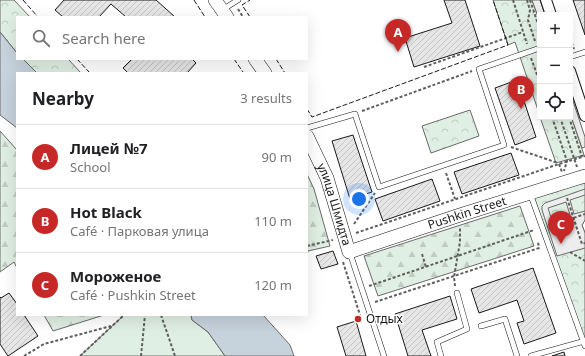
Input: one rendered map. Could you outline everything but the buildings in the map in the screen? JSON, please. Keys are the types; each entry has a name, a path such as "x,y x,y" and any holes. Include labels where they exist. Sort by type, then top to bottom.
{"street":[{"path":"546,0 550,12"},
{"path":"256,60 264,72"},
{"path":"573,80 585,116"},
{"name":"улица Шмидта","path":"308,138 327,178 348,233 350,252"},
{"name":"Pushkin Street","path":"350,252 585,176"}],"lane":[{"path":"222,9 238,0"},
{"path":"308,128 355,114 379,187 504,145 479,69 537,49"},
{"path":"573,56 585,52"},
{"path":"530,193 584,343 531,356"},
{"path":"350,252 384,356"},
{"path":"441,356 437,342 467,329 456,293"},
{"path":"481,326 505,319 517,356"}],"path":[{"path":"513,0 537,75"},
{"path":"528,0 537,22"},
{"path":"528,0 530,10 528,20 537,43"},
{"path":"424,68 523,32"},
{"path":"355,114 479,69"},
{"path":"504,145 559,164 563,174 567,161 553,120"},
{"path":"561,120 575,159"},
{"path":"308,246 567,161 584,157 570,120"},
{"path":"348,233 379,187"},
{"path":"567,198 582,244 585,243"},
{"path":"548,220 550,226 585,214"},
{"path":"370,292 368,286 534,230"},
{"path":"372,297 374,303 539,248"},
{"path":"570,252 585,261"},
{"path":"422,254 426,267"},
{"path":"347,276 360,315"},
{"path":"80,356 123,316"},
{"path":"140,356 145,316"},
{"path":"161,316 175,356"},
{"path":"24,356 44,344 111,326"}],"green space":[{"path":"0,0 14,0 29,16 16,16 16,52 0,32"},
{"path":"493,0 532,0 537,14 537,107 515,42 508,45"},
{"path":"24,60 69,60 80,72 36,72"},
{"path":"470,110 479,136 431,153 422,126"},
{"path":"541,120 572,120 584,155 556,163"},
{"path":"0,131 16,149 16,266 14,262 0,272"},
{"path":"308,176 314,189 330,246 308,251"},
{"path":"585,176 585,220 582,225 585,233 585,341 530,193"},
{"path":"520,206 534,246 378,296 364,256"},
{"path":"45,316 101,316 53,331"},
{"path":"123,316 191,316 192,320 208,332 225,356 80,356"}],"shaded area":[{"path":"532,0 540,0 544,12 537,12 537,14"},
{"path":"0,32 16,52 16,60 24,60 36,72 16,72 16,127 0,115"},
{"path":"573,101 585,137 585,147 582,148 572,120"},
{"path":"585,189 585,195 570,200 574,214 585,211 585,220 582,225 585,233 585,248 557,256 542,210 542,206 545,203","holes":["566,202 570,215 552,221 548,208"]},
{"path":"191,316 264,316 290,345 294,356 225,356 208,332 192,320"}],"fence":[{"path":"23,0 37,16"},
{"path":"194,0 204,16"},
{"path":"249,16 242,5 250,0"},
{"path":"308,111 312,117 508,45 493,0"},
{"path":"78,60 89,72"},
{"path":"235,60 243,72"},
{"path":"277,60 284,72"}],"place":[{"name":"Лицей №7","path":"398,52"},
{"name":"Hot Black","path":"521,109"},
{"name":"Мороженое","path":"561,244"},
{"name":"Отдых","path":"358,319"}]}
